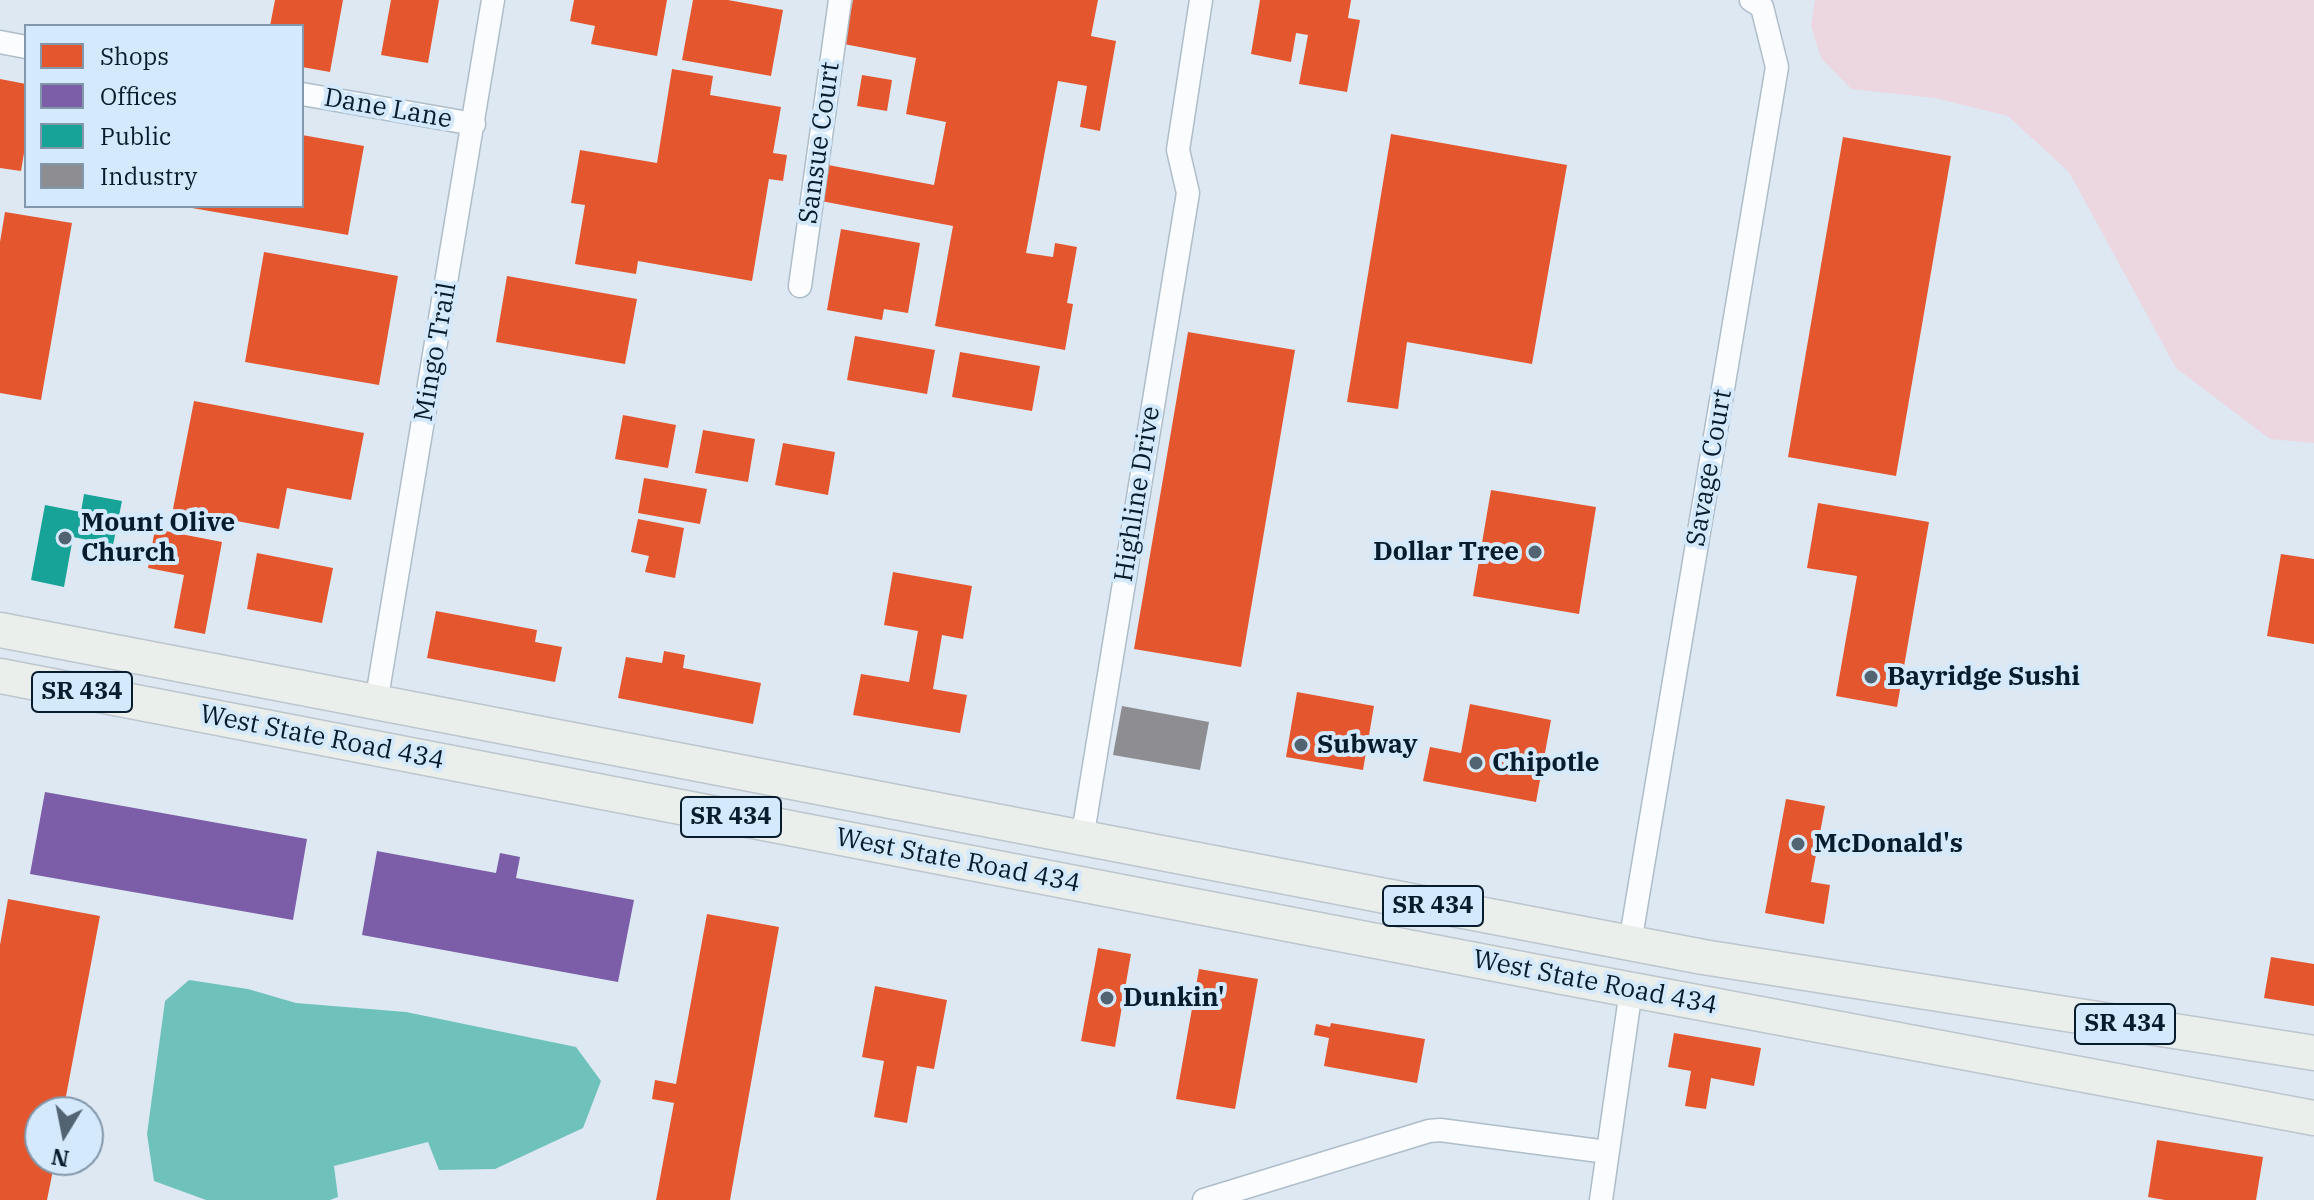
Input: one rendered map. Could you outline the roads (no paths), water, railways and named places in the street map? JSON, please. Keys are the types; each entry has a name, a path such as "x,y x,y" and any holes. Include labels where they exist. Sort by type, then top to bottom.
{"main road":[{"name":"West State Road 434","path":"0,630 1703,957"},
{"name":"West State Road 434","path":"0,676 1631,990 2314,1118"},
{"path":"305,735 353,719 376,703"},
{"path":"372,748 403,731 456,719"},
{"path":"1563,977 1606,962 1630,943"},
{"path":"1631,990 1642,979 1661,969 1703,957"},
{"name":"SR 434","path":"1703,957 2314,1053"}],"street":[{"name":"Mingo Trail","path":"376,703 493,0"},
{"name":"Sansue Court","path":"800,286 840,0"},
{"name":"Highline Drive","path":"1082,839 1188,193 1178,150 1201,0"},
{"name":"Savage Court","path":"1630,943 1777,67 1762,7 1751,0"},
{"path":"0,42 24,47"},
{"name":"Dane Lane","path":"304,94 474,124"},
{"path":"1601,1200 1631,990"},
{"path":"1204,1200 1429,1131 1607,1152"}],"place":[{"name":"Mount Olive Church","path":"65,538"},
{"name":"Dollar Tree","path":"1535,552"},
{"name":"Bayridge Sushi","path":"1871,677"},
{"name":"Subway","path":"1301,745"},
{"name":"Chipotle","path":"1476,763"},
{"name":"McDonald's","path":"1798,844"},
{"name":"Dunkin'","path":"1107,998"}]}
